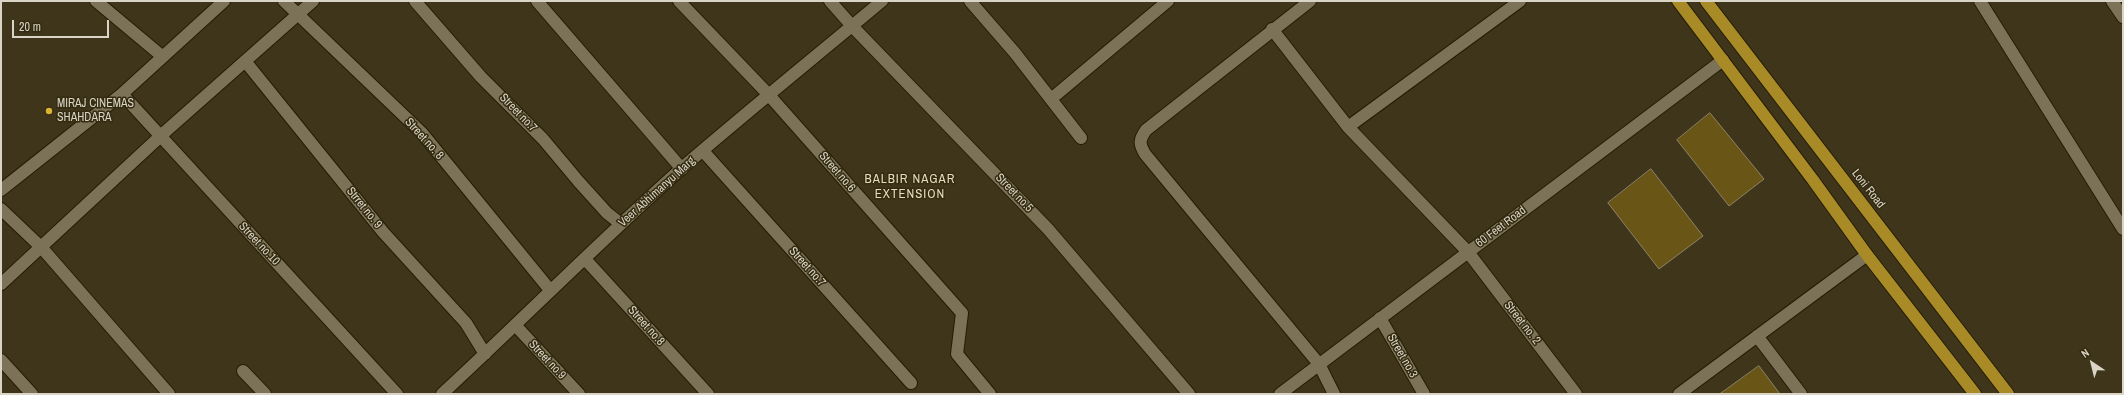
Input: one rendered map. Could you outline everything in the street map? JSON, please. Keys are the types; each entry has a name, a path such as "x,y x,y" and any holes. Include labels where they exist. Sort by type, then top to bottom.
{"highway":[{"path":"1678,1 1867,255 1975,394"},
{"name":"Loni Road","path":"1706,1 2008,394"}],"street":[{"path":"96,1 163,57"},
{"path":"1,190 122,94 224,1"},
{"path":"1,284 42,248 161,136 313,1"},
{"name":"Street no.7","path":"415,1 481,77 538,134 598,203 621,224"},
{"path":"537,1 682,169"},
{"name":"Street no.6","path":"679,1 768,94 962,313 957,354 990,394"},
{"name":"Street no.5","path":"830,1 852,26 1048,229 1189,394"},
{"name":"Veer Abhimanyu Marg","path":"442,394 516,326 550,290 682,169 768,94 882,1"},
{"path":"970,1 1015,53 1081,138"},
{"path":"1051,99 1168,1"},
{"path":"1310,1 1272,29 1146,130 1140,138 1140,145 1145,154 1319,364 1334,394"},
{"path":"1348,127 1520,1"},
{"path":"1980,1 2123,229"},
{"path":"2112,1 2123,17"},
{"name":"Street no. 8","path":"285,2 422,133 550,290"},
{"name":"Street no. 2","path":"1272,29 1348,127 1468,252 1576,394"},
{"name":"60 Feet Road","path":"1280,394 1723,60"},
{"name":"Strret no. 9","path":"245,61 383,232 466,323 486,354"},
{"name":"Street no.10","path":"122,94 397,394"},
{"name":"Street no.7","path":"703,151 911,383"},
{"path":"1,209 42,248 169,394"},
{"path":"1679,394 1867,255"},
{"name":"Street no.8","path":"584,259 708,394"},
{"name":"Street no.3","path":"1380,318 1424,394"},
{"name":"Street no.9","path":"516,326 579,394"},
{"path":"1757,336 1801,394"},
{"path":"1,360 32,394"},
{"path":"242,371 265,394"}],"building":[{"path":"1710,113 1764,179 1729,206 1677,140"},
{"path":"1651,169 1703,236 1659,269 1608,203"},
{"path":"1759,366 1780,394 1720,394"}],"place":[{"name":"MIRAJ CINEMAS SHAHDARA","path":"49,111"}],"district":[{"name":"BALBIR NAGAR EXTENSION","path":"910,188"}]}
